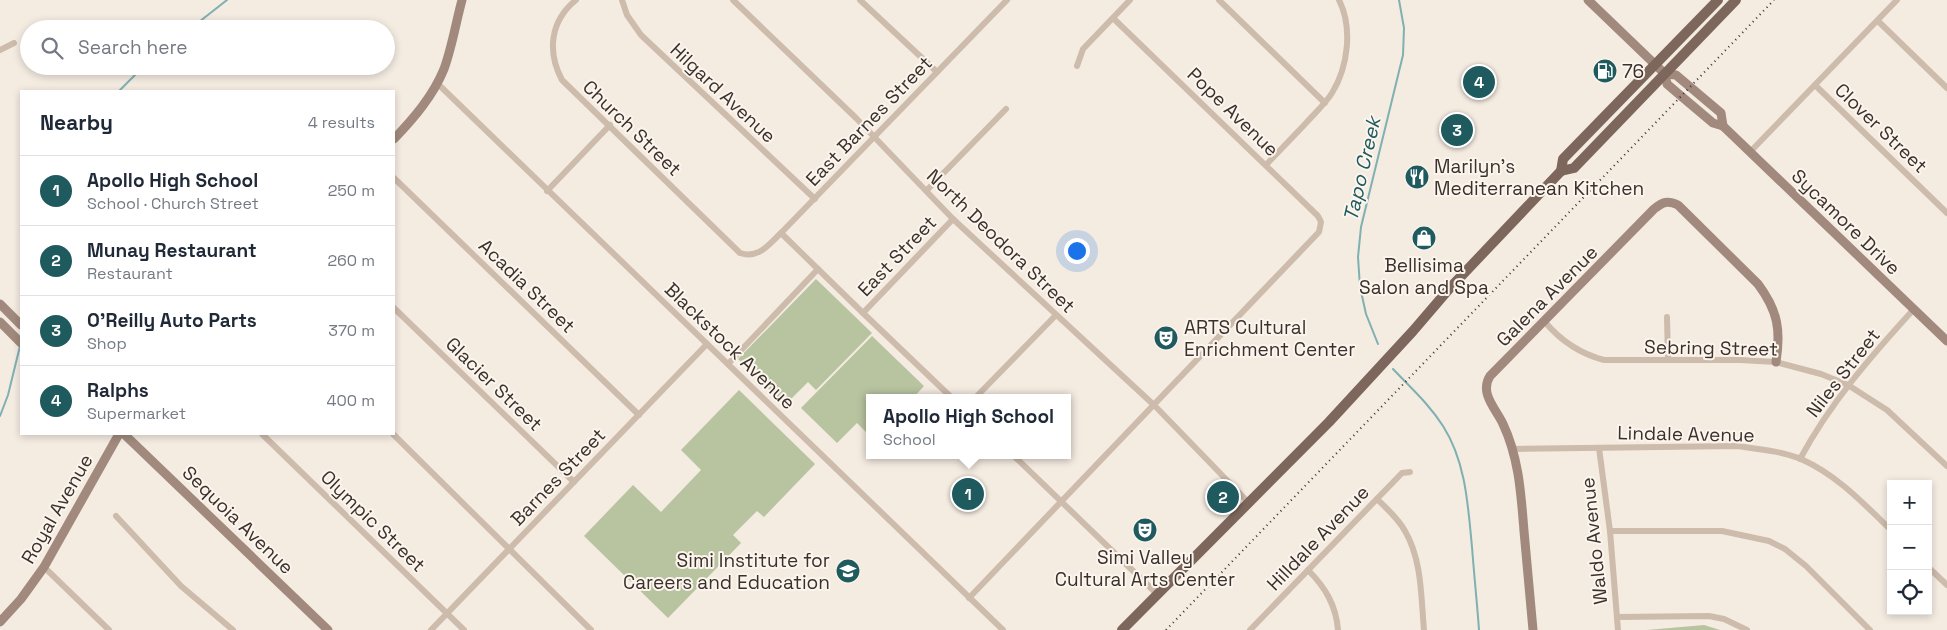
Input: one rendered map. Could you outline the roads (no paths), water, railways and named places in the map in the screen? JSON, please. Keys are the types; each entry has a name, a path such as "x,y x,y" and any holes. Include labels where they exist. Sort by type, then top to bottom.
{"main road":[{"path":"395,137 412,119 444,68 462,0"},
{"name":"Sycamore Drive","path":"1588,0 1665,74 1667,84 1713,123 1723,126 1947,341"},
{"path":"1122,630 1369,379 1449,289 1561,171 1563,160 1718,0"},
{"path":"1561,171 1574,168 1736,0"},
{"name":"Sycamore Drive","path":"1665,74 1676,75 1721,113 1723,126"},
{"name":"Galena Avenue","path":"1533,630 1519,480 1513,449 1503,423 1485,391 1486,383 1490,376 1654,209 1663,202 1670,201 1678,204 1758,284 1766,295 1774,309 1778,324 1779,342 1776,362"},
{"path":"0,304 20,324"},
{"path":"0,322 20,342"},
{"name":"Royal Avenue","path":"0,622 21,599 44,567 118,435"},
{"name":"Sequoia Avenue","path":"125,435 328,630"}],"street":[{"name":"Church Street","path":"576,0 564,12 552,40 554,63 562,80 569,89 610,125 740,253 749,256"},
{"name":"Hilgard Avenue","path":"622,0 627,15 641,35 815,200"},
{"name":"North Deodora Street","path":"733,0 856,118 954,219 1155,406 1249,503"},
{"path":"860,0 937,72"},
{"name":"East Barnes Street","path":"749,256 762,252 782,233 1007,0"},
{"path":"1077,66 1083,49 1130,0"},
{"path":"1219,0 1325,103"},
{"path":"1266,165 1325,103 1337,84 1344,63 1348,40 1345,17 1339,0"},
{"path":"1750,152 1897,0"},
{"name":"Pope Avenue","path":"1113,18 1318,216 1321,225 1318,234 1155,406"},
{"path":"1878,21 1947,88"},
{"path":"0,50 14,43"},
{"name":"Blackstock Avenue","path":"436,83 1003,630"},
{"name":"Clover Street","path":"1815,85 1947,213"},
{"path":"927,190 1006,108"},
{"path":"547,191 610,125"},
{"name":"Acadia Street","path":"395,179 639,415"},
{"name":"East Street","path":"863,314 954,219"},
{"path":"782,233 863,314 948,394"},
{"path":"728,364 818,269"},
{"name":"Glacier Street","path":"395,309 574,482"},
{"name":"Niles Street","path":"1800,459 1848,385 1873,354 1914,310"},
{"path":"979,394 1056,315"},
{"path":"1666,317 1668,360"},
{"name":"Sebring Street","path":"1545,322 1563,340 1592,357 1616,361 1740,360 1776,362 1821,374 1848,385 1887,410 1947,466"},
{"name":"Barnes Street","path":"431,630 707,344"},
{"path":"969,598 1155,406"},
{"name":"Olympic Street","path":"263,435 464,630"},
{"path":"394,435 591,630"},
{"name":"Lindale Avenue","path":"1513,449 1737,446 1767,450 1800,459 1836,479 1887,526"},
{"name":"Waldo Avenue","path":"1599,448 1610,531 1618,630"},
{"path":"1016,459 1157,594"},
{"name":"Hilldale Avenue","path":"1250,630 1402,473 1410,472"},
{"path":"1377,499 1395,516 1413,546 1418,565 1424,630"},
{"path":"116,516 181,586 233,630"},
{"path":"1610,531 1722,531 1769,541 1785,549 1806,566 1870,630"},
{"path":"44,567 109,630"},
{"path":"1308,570 1326,592 1333,606 1338,630"},
{"path":"1931,570 1947,585"},
{"path":"1617,617 1709,616 1724,619 1747,630"}],"waterway":[{"path":"201,20 227,0"},
{"name":"Tapo Creek","path":"1378,344 1366,314 1360,287 1358,257 1361,227 1403,55 1404,28 1399,0"},
{"path":"120,90 135,75"},
{"path":"0,416 8,395 20,346"},
{"name":"Tapo Creek","path":"1393,369 1432,410 1451,440 1457,454 1467,500 1479,630"}],"railway":[{"path":"1166,630 1774,0"}],"place":[{"name":"76","path":"1605,71"},
{"name":"Ralphs","path":"1479,82"},
{"name":"O'Reilly Auto Parts","path":"1457,130"},
{"name":"Marilyn's Mediterranean Kitchen","path":"1417,177"},
{"name":"Bellisima Salon and Spa","path":"1424,238"},
{"name":"ARTS Cultural Enrichment Center","path":"1166,338"},
{"name":"Apollo High School","path":"968,494"},
{"name":"Munay Restaurant","path":"1223,497"},
{"name":"Simi Valley Cultural Arts Center","path":"1145,530"},
{"name":"Simi Institute for Careers and Education","path":"848,571"}]}
